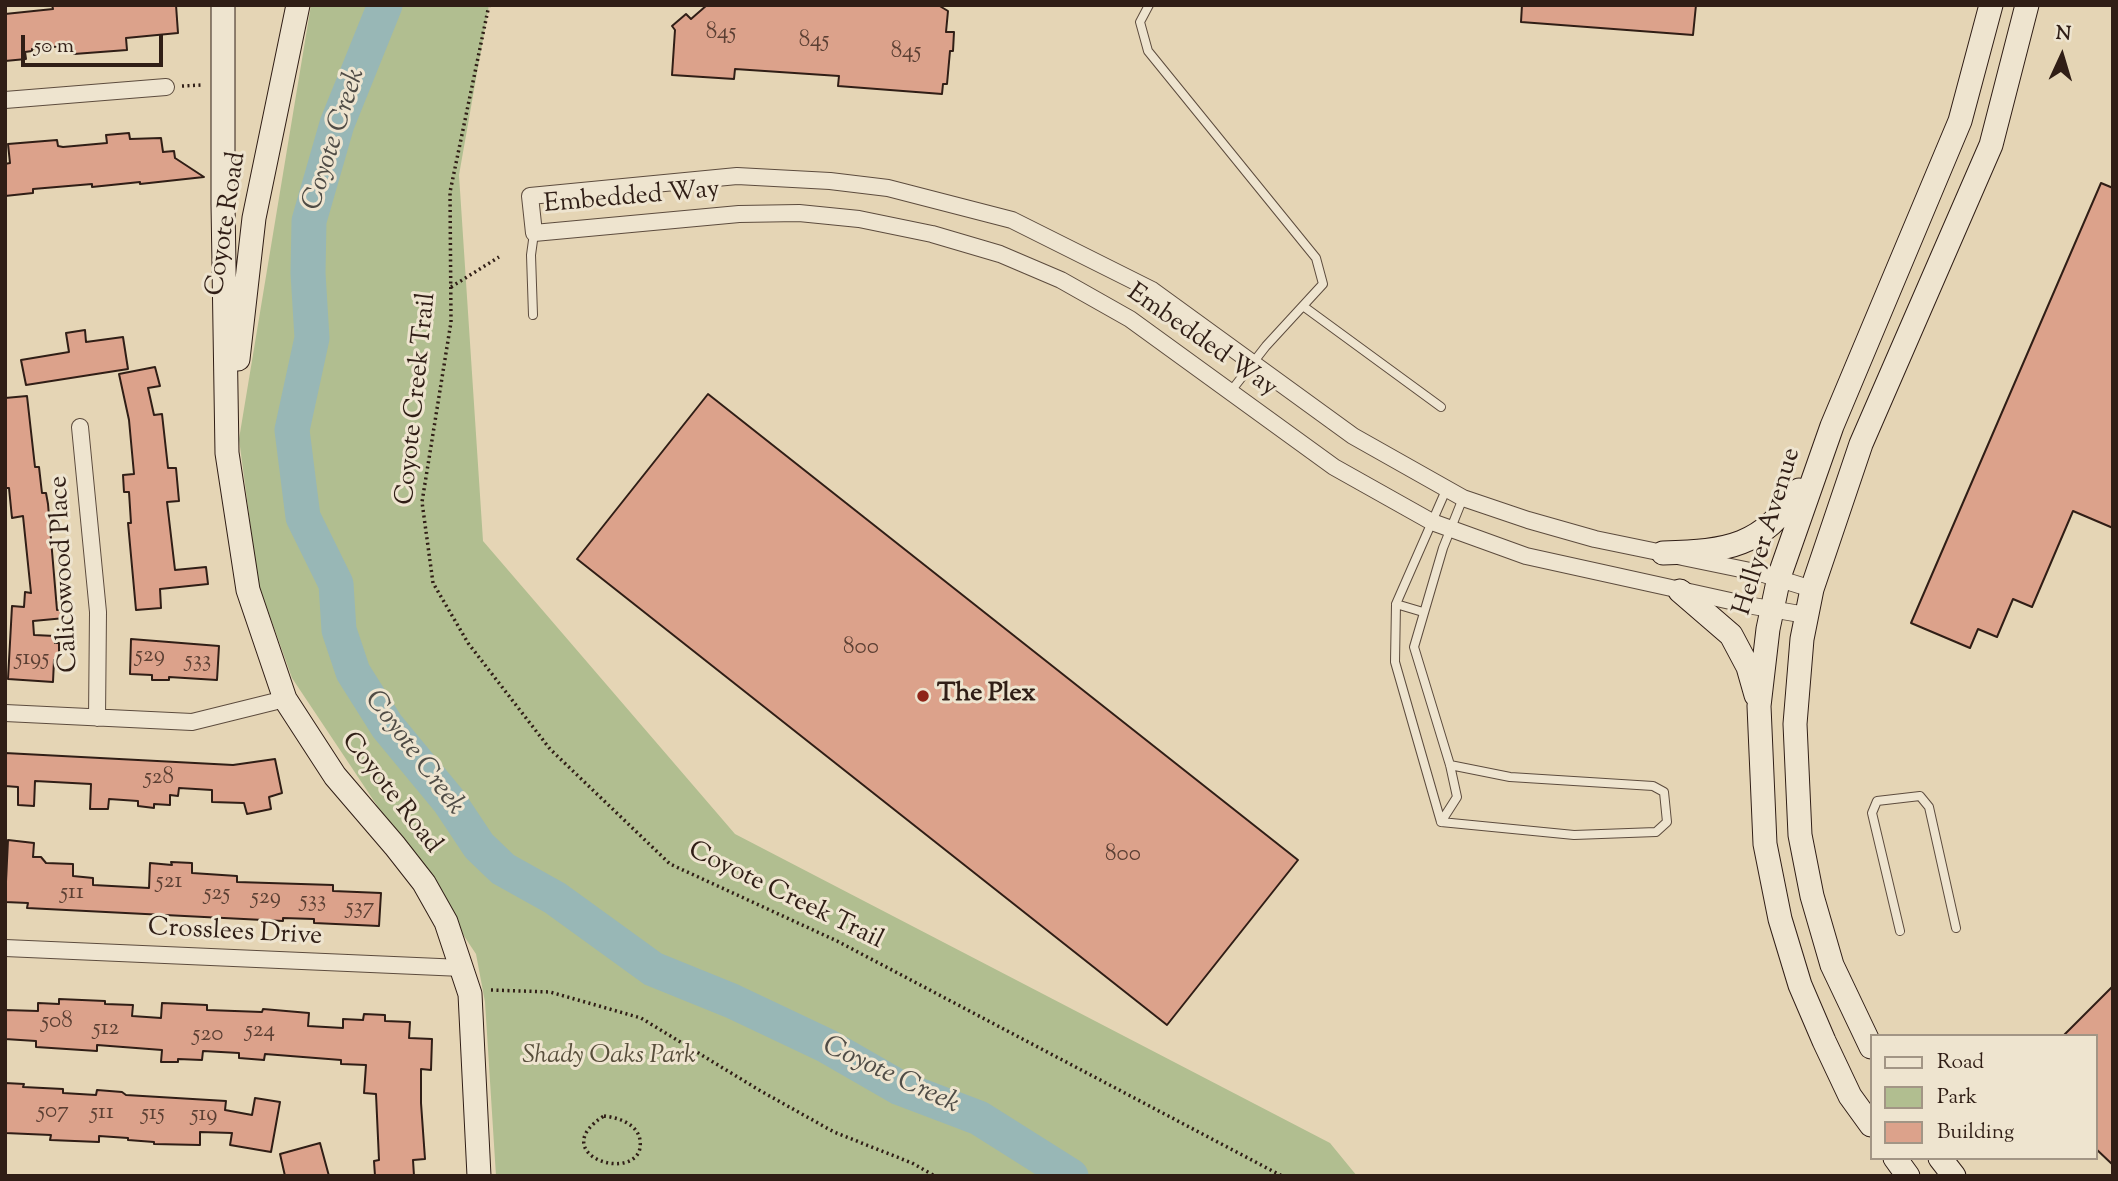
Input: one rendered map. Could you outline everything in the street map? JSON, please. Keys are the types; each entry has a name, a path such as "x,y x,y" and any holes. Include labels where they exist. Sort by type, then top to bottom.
{"main road":[{"name":"Coyote Road","path":"223,5 227,453 247,590 285,699 335,776 396,846 424,883 446,922 470,994 480,1176"},
{"name":"Coyote Road","path":"227,453 254,218 298,5"},
{"name":"Hellyer Avenue","path":"1870,1124 1850,1096 1819,1030 1800,985 1780,919 1765,844 1759,706 1779,577 1817,464 1960,121 1991,5"},
{"path":"1870,1045 1832,965 1812,896 1800,835 1795,724 1798,667 1812,589 1861,444 1992,145 2027,5"},
{"path":"1663,553 1707,552 1754,538 1785,513 1817,464"},
{"path":"1680,591 1731,635 1748,667 1759,706"},
{"path":"1896,1160 1908,1176"},
{"path":"1942,1160 1954,1176"}],"street":[{"path":"5,100 166,87"},
{"name":"Embedded Way","path":"1806,615 1680,591 1526,556 1432,522 1334,467 1130,319 1060,280 1000,254 932,233 859,219 799,214 739,214 534,233 530,196 737,176 830,181 888,188 1012,220 1152,290 1353,436 1463,498 1595,539 1779,577 1812,589"},
{"name":"Calicowood Place","path":"80,427 98,612 97,718"},
{"path":"5,713 192,722 285,699"},
{"name":"Crosslees Drive","path":"5,948 463,968"}],"lane":[{"path":"1149,5 1140,22 1148,51 1317,258 1323,284 1252,362 1231,391"},
{"path":"533,315 531,255 534,233"},
{"path":"1303,306 1441,407"},
{"path":"1441,822 1395,662 1396,604 1446,490"},
{"path":"1441,822 1457,797 1414,647 1443,548 1463,498"},
{"path":"1396,604 1423,612"},
{"path":"1441,822 1574,835 1656,832 1667,822 1664,792 1653,786 1510,777 1450,765"},
{"path":"1900,931 1872,813 1877,802 1920,796 1929,807 1956,928"}],"path":[{"name":"Coyote Creek Trail","path":"489,5 450,192 451,322 422,502 433,583 468,643 550,749 670,864 836,941 1282,1176"},
{"path":"166,87 223,84"},
{"path":"451,288 499,257"},
{"path":"491,990 550,992 640,1018 834,1132 912,1163 935,1176"},
{"path":"596,1166 588,1160 583,1147 584,1134 604,1116 618,1117 631,1124 639,1136 639,1151 632,1165 625,1169"}],"green space":[{"name":"Shady Oaks Park","path":"311,5 489,5 459,175 483,541 735,834 1330,1143 1357,1176 496,1176 485,1002 476,954 292,678 258,583 239,439"}],"building":[{"path":"52,5 176,5 178,33 126,38 127,50 74,54 73,45 32,49 25,52 26,59 5,61 5,14 53,9"},
{"path":"707,5 938,5 948,11 946,32 954,32 947,84 943,84 942,94 838,86 839,76 735,69 734,79 672,75 675,30 672,26 686,14 691,19"},
{"path":"1522,5 1696,5 1693,35 1521,22"},
{"path":"129,133 130,139 161,138 163,152 174,151 175,158 204,177 140,184 92,187 92,184 33,189 33,193 5,196 5,164 10,163 8,144 57,140 58,146 63,147 107,143 106,135"},
{"path":"2101,183 2113,188 2113,528 2073,511 2032,607 2013,599 1997,637 1978,629 1970,648 1911,623"},
{"path":"85,330 86,342 123,337 128,369 26,385 21,360 69,352 66,333"},
{"path":"155,367 160,386 148,388 154,415 162,414 168,468 176,468 179,501 167,502 175,570 206,567 208,584 160,589 161,608 136,610 128,523 131,523 129,492 124,492 123,475 134,474 129,420 119,374"},
{"path":"708,394 1298,860 1167,1025 577,559"},
{"path":"27,396 35,467 39,467 42,493 46,493 48,504 57,610 64,610 65,618 33,621 34,635 55,636 55,643 59,643 59,660 54,660 53,682 8,679 12,606 24,607 25,592 31,593 23,516 12,518 9,488 5,488 5,398"},
{"path":"131,639 219,646 217,680 169,677 169,680 152,680 152,675 130,674"},
{"path":"5,753 233,765 275,759 282,793 269,797 271,809 247,814 244,803 212,802 212,790 179,788 178,796 170,795 170,805 154,804 154,808 138,806 138,801 109,799 108,809 90,809 91,784 35,781 34,806 18,805 18,787 5,786"},
{"path":"8,840 34,843 33,857 41,857 46,863 73,864 73,876 93,878 93,885 149,888 150,863 172,865 171,862 192,863 192,873 237,876 237,882 333,885 333,891 381,893 379,926 314,923 314,919 283,918 283,921 27,908 28,903 5,902"},
{"path":"2113,986 2113,1165 2097,1150 2097,1034 2065,1034"},
{"path":"59,999 133,1005 132,1016 161,1018 162,1003 207,1005 207,1010 262,1012 263,1009 309,1013 308,1026 343,1028 343,1019 363,1020 364,1014 385,1015 385,1021 410,1022 409,1038 432,1039 431,1070 421,1069 425,1159 413,1160 414,1176 375,1176 374,1161 379,1160 376,1094 364,1093 366,1065 341,1064 341,1060 265,1054 264,1060 239,1058 239,1053 203,1051 202,1060 178,1059 178,1062 161,1062 162,1050 97,1045 97,1051 36,1047 36,1041 5,1039 5,1010 38,1011 38,1003 59,1004"},
{"path":"5,1083 24,1084 23,1087 63,1089 63,1093 96,1095 97,1090 122,1092 126,1095 226,1101 225,1110 252,1115 255,1098 280,1102 271,1152 230,1145 232,1133 200,1132 200,1145 154,1144 128,1138 99,1136 99,1142 50,1140 51,1135 5,1133"},
{"path":"320,1143 329,1176 285,1176 280,1154"}],"waterway":[{"name":"Coyote Creek","path":"385,5 337,124 309,221 308,273 312,338 292,430 303,517 336,584 339,630 353,672 387,726 449,801 479,846 503,869 555,898 653,969 732,1001 827,1046 900,1088 979,1118 1071,1176"}],"place":[{"name":"The Plex","path":"923,696"}]}
